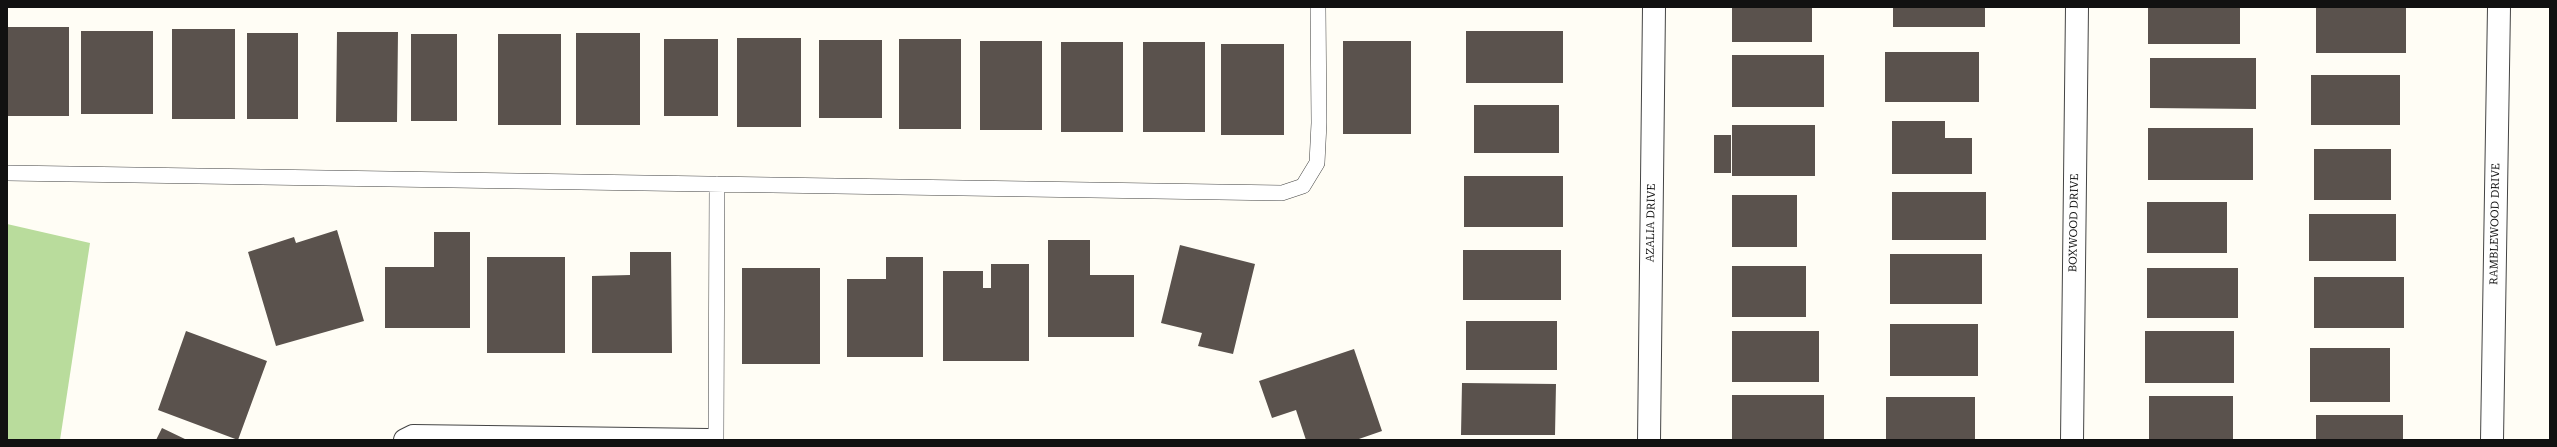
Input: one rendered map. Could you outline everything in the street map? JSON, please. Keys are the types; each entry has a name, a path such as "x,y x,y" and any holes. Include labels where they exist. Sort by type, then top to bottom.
{"street":[{"name":"AZALIA DRIVE","path":"1649,440 1654,7"},
{"name":"BOXWOOD DRIVE","path":"2072,440 2076,7"},
{"name":"RAMBLEWOOD DRIVE","path":"2492,440 2499,7"},
{"path":"405,440 413,436 708,440"}],"lane":[{"path":"7,173 1282,193 1303,186 1317,163 1319,123 1318,7"},
{"path":"716,440 717,184"}],"green space":[{"path":"7,224 90,243 60,440 7,440"}],"building":[{"path":"1732,7 1812,7 1812,42 1732,42"},
{"path":"1893,7 1985,7 1985,27 1893,27"},
{"path":"2148,7 2240,7 2240,44 2148,44"},
{"path":"2316,7 2406,7 2406,53 2316,53"},
{"path":"7,27 69,27 69,116 7,116"},
{"path":"172,29 235,29 235,119 172,119"},
{"path":"81,31 153,31 153,114 81,114"},
{"path":"1466,31 1563,31 1563,83 1466,83"},
{"path":"337,32 398,32 397,122 336,122"},
{"path":"247,33 298,33 298,119 247,119"},
{"path":"576,33 640,33 640,125 576,125"},
{"path":"411,34 457,34 457,121 411,121"},
{"path":"498,34 561,34 561,125 498,125"},
{"path":"737,38 801,38 801,127 737,127"},
{"path":"664,39 718,39 718,116 664,116"},
{"path":"899,39 961,39 961,129 899,129"},
{"path":"819,40 882,40 882,118 819,118"},
{"path":"980,41 1042,41 1042,130 980,130"},
{"path":"1343,41 1411,41 1411,134 1343,134"},
{"path":"1061,42 1123,42 1123,132 1061,132"},
{"path":"1143,42 1205,42 1205,132 1143,132"},
{"path":"1221,44 1284,44 1284,135 1221,135"},
{"path":"1885,52 1979,52 1979,102 1885,102"},
{"path":"1732,55 1824,55 1824,107 1732,107"},
{"path":"2150,58 2256,58 2256,109 2150,108"},
{"path":"2311,75 2400,75 2400,125 2311,125"},
{"path":"1474,105 1559,105 1559,153 1474,153"},
{"path":"1892,121 1945,121 1945,138 1972,138 1972,174 1892,174"},
{"path":"1732,125 1815,125 1815,176 1732,176"},
{"path":"2148,128 2253,128 2253,180 2148,180"},
{"path":"1714,135 1731,135 1731,173 1714,173"},
{"path":"2314,149 2391,149 2391,200 2314,200"},
{"path":"1464,176 1563,176 1563,227 1464,227"},
{"path":"1892,192 1986,192 1986,240 1892,240"},
{"path":"1732,195 1797,195 1797,247 1732,247"},
{"path":"2147,202 2227,202 2227,253 2147,253"},
{"path":"2309,214 2396,214 2396,261 2309,261"},
{"path":"337,230 364,321 276,346 248,252 294,237 296,243"},
{"path":"434,232 470,232 470,328 385,328 385,267 434,267"},
{"path":"1048,240 1090,240 1090,275 1134,275 1134,337 1048,337"},
{"path":"1180,245 1255,264 1233,354 1198,346 1202,333 1161,323"},
{"path":"1463,250 1561,250 1561,300 1463,300"},
{"path":"630,252 671,252 672,353 592,353 592,276 630,275"},
{"path":"1890,254 1982,254 1982,304 1890,304"},
{"path":"487,257 565,257 565,353 487,353"},
{"path":"886,257 923,257 923,357 847,357 847,279 886,279"},
{"path":"991,264 1029,264 1029,361 943,361 943,271 983,271 983,288 991,288"},
{"path":"1732,266 1806,266 1806,317 1732,317"},
{"path":"742,268 820,268 820,364 742,364"},
{"path":"2147,268 2238,268 2238,318 2147,318"},
{"path":"2314,277 2404,277 2404,328 2314,328"},
{"path":"1466,321 1557,321 1557,370 1466,370"},
{"path":"1890,324 1978,324 1978,376 1890,376"},
{"path":"186,331 267,361 238,440 158,410"},
{"path":"1732,331 1819,331 1819,382 1732,382"},
{"path":"2145,331 2234,331 2234,383 2145,383"},
{"path":"2310,348 2390,348 2390,402 2310,402"},
{"path":"1354,349 1382,431 1356,440 1306,440 1296,410 1272,418 1259,381"},
{"path":"1462,383 1556,384 1555,435 1461,435"},
{"path":"1732,395 1824,395 1824,440 1732,440"},
{"path":"2149,396 2233,396 2233,440 2149,440"},
{"path":"1886,397 1975,397 1975,440 1886,440"},
{"path":"2316,415 2403,415 2403,440 2316,440"},
{"path":"162,428 187,440 156,440"}]}
